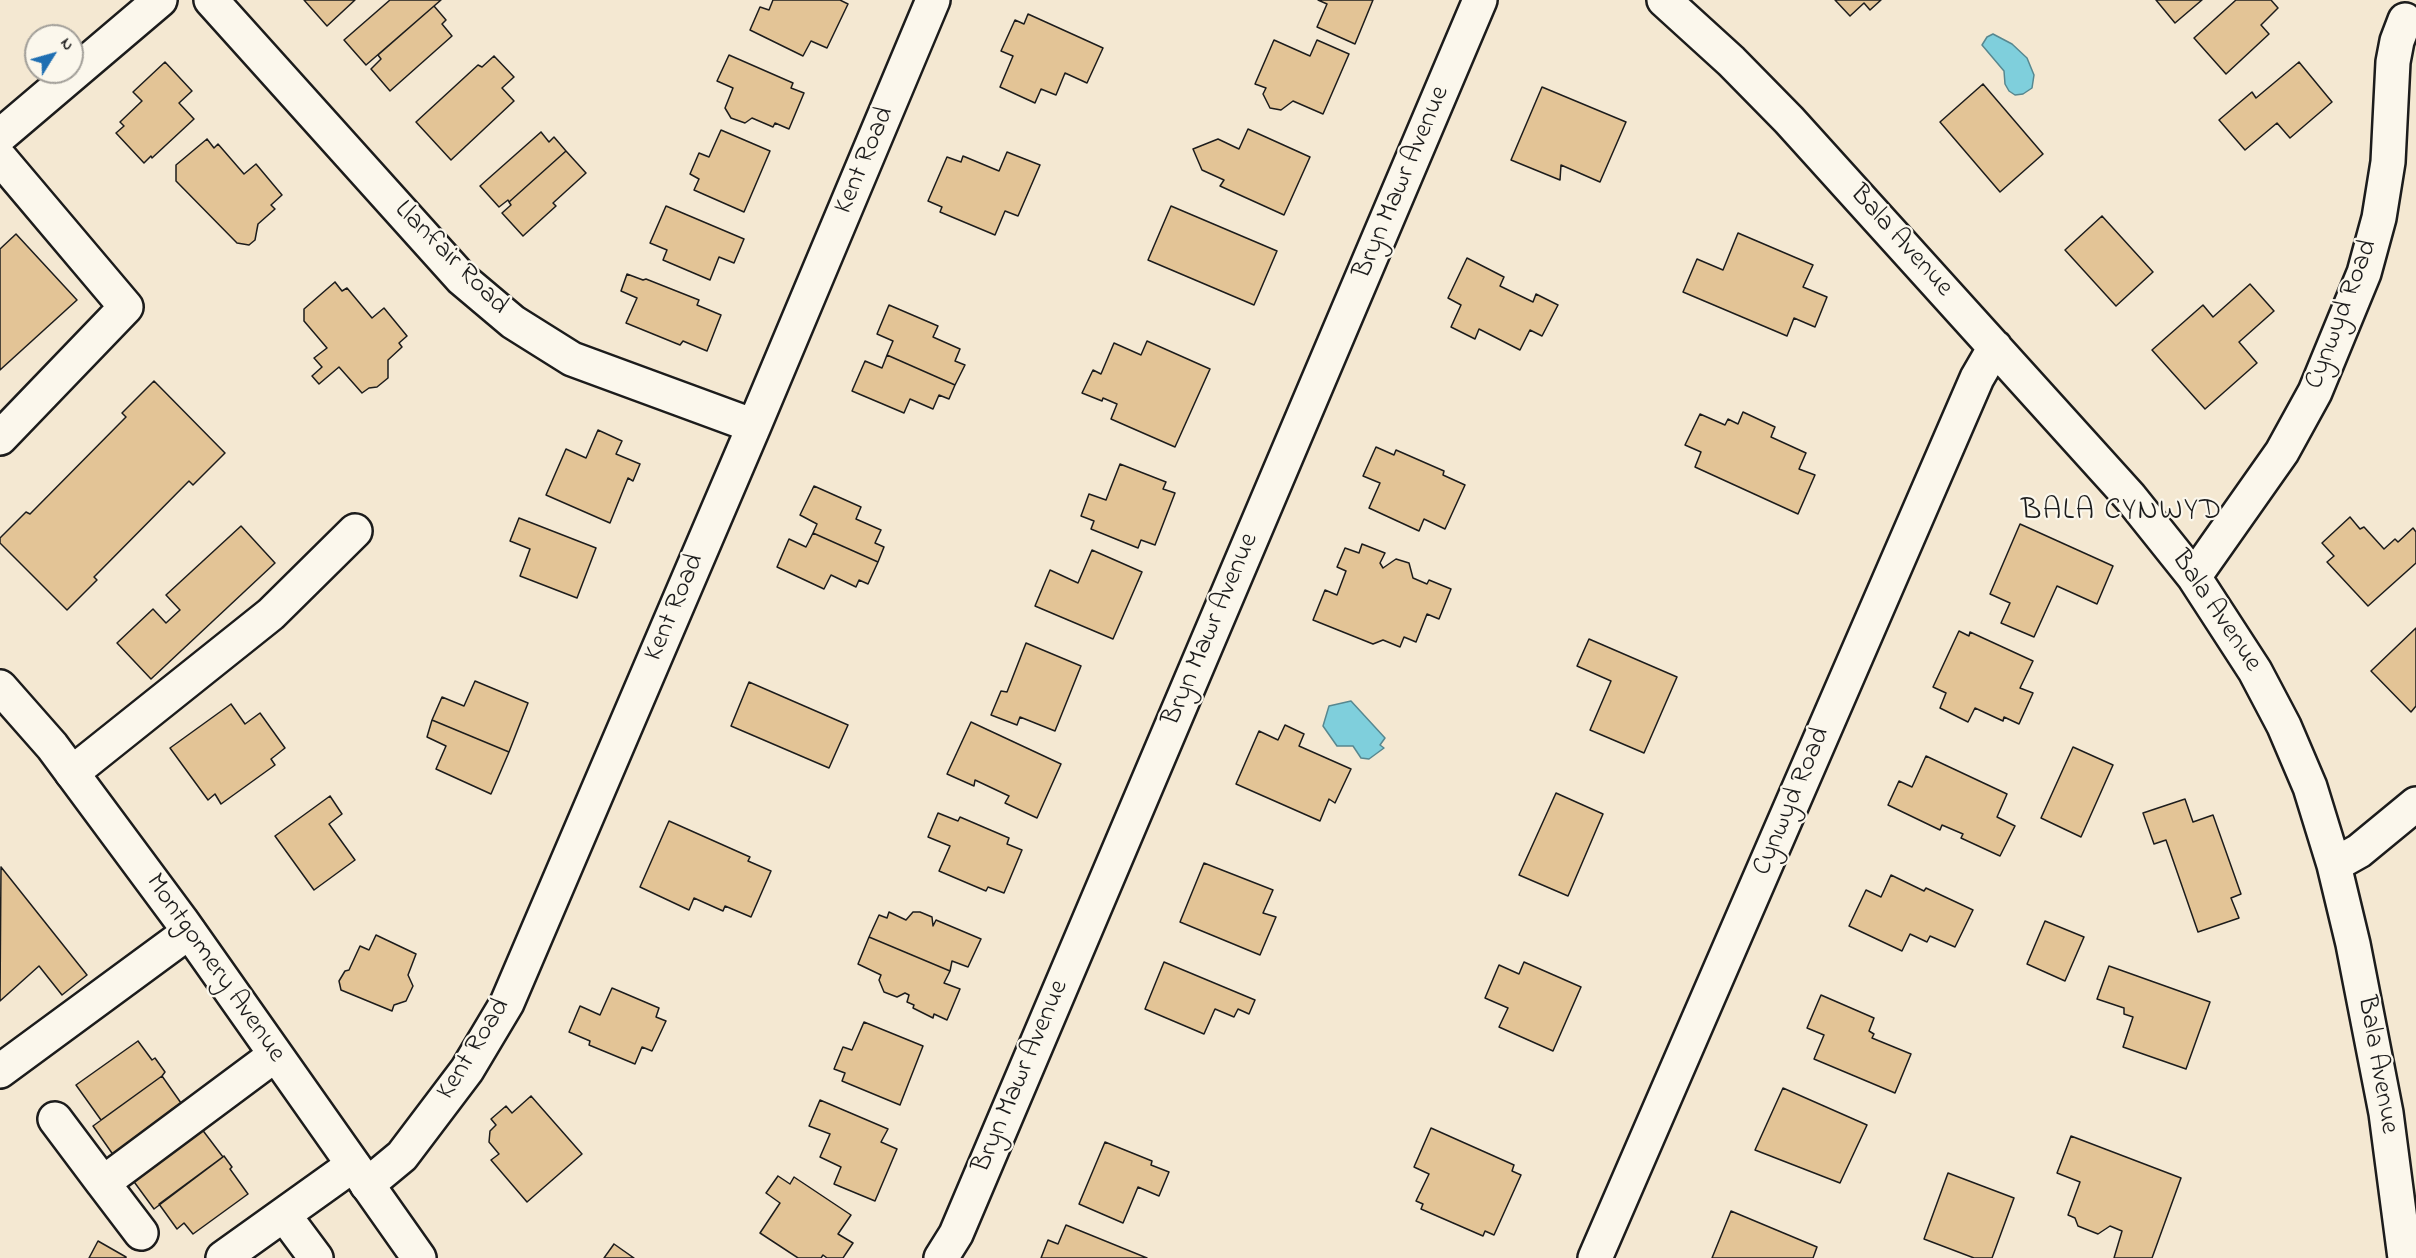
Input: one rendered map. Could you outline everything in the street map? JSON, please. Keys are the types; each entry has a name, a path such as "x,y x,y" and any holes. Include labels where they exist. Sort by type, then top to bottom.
{"street":[{"path":"0,136 160,0"},
{"name":"Llanfair Road","path":"211,0 462,279 513,322 572,359 754,426"},
{"name":"Kent Road","path":"224,1258 284,1215 402,1156 467,1070 507,1003 933,0"},
{"name":"Bryn Mawr Avenue","path":"941,1258 956,1234 1480,0"},
{"name":"Bala Avenue","path":"1664,0 1731,61 1789,120 2130,497 2194,577 2255,671 2284,726 2310,787 2334,865 2353,944 2386,1113 2405,1258"},
{"name":"Cynwyd Road","path":"2194,577 2282,452 2315,392 2364,273 2379,218 2388,162 2393,62 2402,16"},
{"path":"0,158 126,307 0,438"},
{"name":"Cynwyd Road","path":"1595,1258 1977,378 1995,347"},
{"path":"72,773 271,614 355,531"},
{"name":"Montgomery Avenue","path":"0,687 52,746 189,932 419,1258"},
{"path":"2334,865 2359,851 2416,804"},
{"path":"0,1071 189,932"},
{"path":"103,1183 275,1054"},
{"path":"55,1119 141,1233"},
{"path":"284,1215 316,1258"}],"water":[{"path":"1993,34 2012,44 2027,58 2034,75 2032,88 2023,94 2015,95 2009,91 2005,84 2004,71 1982,45 1987,37"},
{"path":"1351,701 1385,738 1380,745 1384,748 1369,759 1361,758 1353,746 1337,746 1323,726 1329,706"}],"building":[{"path":"304,0 355,0 327,26"},
{"path":"390,0 441,0 366,65 344,40"},
{"path":"773,0 840,0 848,4 827,48 811,41 803,56 750,30 760,7 769,10"},
{"path":"1318,0 1373,0 1355,44 1317,27 1327,4"},
{"path":"1835,0 1881,0 1870,10 1864,3 1850,16"},
{"path":"2156,0 2202,0 2175,23"},
{"path":"2236,0 2271,0 2278,8 2261,25 2269,34 2226,74 2194,38"},
{"path":"434,6 446,20 442,24 452,36 390,91 371,69 381,59 378,55"},
{"path":"1028,14 1103,48 1087,83 1065,73 1056,95 1041,89 1035,103 1000,87 1013,56 1001,51 1015,20 1024,24"},
{"path":"1274,40 1310,56 1317,40 1349,54 1323,114 1293,101 1281,110 1270,108 1263,94 1266,88 1255,84"},
{"path":"729,55 793,83 791,88 804,93 789,129 775,123 773,127 752,118 745,123 731,118 725,108 733,88 717,81"},
{"path":"494,56 514,77 502,88 514,101 451,160 416,122 478,65 482,67"},
{"path":"165,62 192,91 179,103 194,119 144,163 116,133 124,126 120,122 142,101 133,92"},
{"path":"2299,62 2332,102 2290,138 2277,123 2245,150 2219,120 2252,92 2256,98"},
{"path":"1983,84 2043,154 2000,192 1940,122"},
{"path":"1542,87 1626,122 1600,182 1561,165 1560,180 1511,160"},
{"path":"1248,129 1310,157 1284,215 1220,186 1224,180 1202,170 1193,149 1218,139 1239,149"},
{"path":"721,130 770,151 744,212 694,190 699,179 690,174 699,153 709,157"},
{"path":"541,132 549,142 554,137 566,151 509,202 508,200 499,207 480,186"},
{"path":"207,139 214,148 218,144 244,174 256,164 282,195 271,205 275,209 258,224 255,240 249,245 237,243 176,181 176,165"},
{"path":"566,151 586,173 553,203 556,206 523,236 502,213 511,205 509,202"},
{"path":"1007,152 1040,165 1018,216 1005,211 995,235 940,212 942,207 928,201 947,157 961,162 963,156 999,171"},
{"path":"666,206 744,239 734,263 719,257 710,280 663,260 667,250 650,243"},
{"path":"1171,206 1277,251 1254,305 1148,260"},
{"path":"2102,216 2153,272 2116,306 2065,250"},
{"path":"1738,233 1813,265 1803,287 1827,297 1815,327 1794,318 1787,336 1683,292 1697,259 1723,270"},
{"path":"16,234 77,300 0,370 0,249"},
{"path":"1467,258 1504,277 1500,286 1533,302 1536,294 1558,305 1542,336 1530,330 1520,350 1479,329 1475,339 1451,327 1461,305 1448,298"},
{"path":"627,274 699,300 697,305 721,315 707,351 683,341 680,345 626,323 637,298 621,291"},
{"path":"335,282 342,291 347,288 372,318 384,308 407,336 399,343 402,347 388,360 388,378 377,387 369,388 362,393 339,367 319,384 312,376 322,367 314,358 327,348 304,321 304,309"},
{"path":"2250,284 2274,311 2239,342 2257,363 2205,409 2152,350 2203,305 2213,317"},
{"path":"889,305 938,326 933,337 960,349 955,361 965,365 955,385 887,355 893,341 877,334"},
{"path":"1147,341 1210,369 1175,447 1111,419 1117,404 1082,393 1093,370 1101,374 1114,343 1141,355"},
{"path":"887,355 955,385 949,399 939,395 933,409 910,399 904,413 852,391 865,361 882,368"},
{"path":"154,381 225,453 193,485 189,481 94,577 97,580 67,610 0,543 0,538 26,512 30,514 126,417 122,413"},
{"path":"1743,412 1775,427 1771,437 1806,453 1799,469 1815,475 1798,514 1695,467 1701,452 1685,445 1700,414 1725,425 1728,419 1738,424"},
{"path":"598,430 622,441 616,454 640,464 633,481 628,478 610,523 546,495 566,449 586,458"},
{"path":"1376,447 1394,455 1396,450 1444,471 1443,475 1465,485 1445,529 1424,519 1419,531 1369,508 1380,483 1363,476"},
{"path":"1120,464 1166,482 1163,489 1175,493 1155,545 1141,540 1138,548 1091,529 1094,521 1081,516 1089,494 1106,500"},
{"path":"814,486 861,507 856,519 881,530 875,543 884,547 878,562 813,533 817,524 800,515"},
{"path":"2350,517 2360,529 2364,527 2384,549 2395,539 2398,542 2413,528 2416,532 2416,563 2368,606 2327,562 2334,556 2322,543"},
{"path":"519,518 596,548 577,598 520,576 530,549 510,541"},
{"path":"2020,524 2113,566 2097,604 2057,586 2034,637 2001,623 2010,603 1990,594"},
{"path":"241,526 275,563 151,679 117,643 153,609 166,623 180,610 166,595"},
{"path":"813,533 878,562 868,584 859,580 856,587 831,575 824,589 777,567 789,539 806,547"},
{"path":"1362,544 1385,553 1380,563 1383,568 1396,559 1409,563 1413,578 1427,584 1429,580 1451,589 1439,619 1427,614 1416,642 1404,637 1400,647 1383,640 1373,644 1313,620 1325,590 1337,595 1346,571 1337,567 1345,548 1359,553"},
{"path":"1092,550 1142,572 1113,639 1035,606 1050,570 1078,583"},
{"path":"2416,628 2416,706 2411,712 2371,671"},
{"path":"1959,631 1969,636 1970,632 2033,661 2020,688 2033,693 2019,724 2004,717 2003,721 1975,708 1968,722 1940,708 1946,693 1933,687"},
{"path":"1589,639 1677,677 1644,753 1590,730 1611,681 1577,666"},
{"path":"1026,643 1081,666 1055,731 1020,717 1017,725 991,715 1001,691 1007,692"},
{"path":"475,681 528,703 509,752 432,720 442,697 464,706"},
{"path":"749,682 848,725 829,768 731,726"},
{"path":"231,704 245,724 260,713 285,748 271,759 275,765 221,804 215,794 208,800 170,748"},
{"path":"432,720 509,752 491,794 436,769 446,746 427,737"},
{"path":"971,722 1061,764 1037,818 1005,803 1009,796 975,780 974,786 947,774"},
{"path":"1285,725 1304,734 1299,746 1351,769 1335,803 1329,799 1320,821 1236,784 1259,731 1278,740"},
{"path":"2073,747 2113,765 2081,837 2041,818"},
{"path":"1926,756 2007,794 1997,817 2015,826 2000,856 1961,838 1963,834 1942,825 1940,830 1888,805 1899,781 1912,787"},
{"path":"1556,793 1603,814 1568,896 1519,875"},
{"path":"330,796 342,814 329,824 355,860 314,890 275,836"},
{"path":"2185,799 2193,822 2213,815 2241,894 2231,898 2239,918 2198,932 2166,840 2154,844 2143,813"},
{"path":"938,813 958,821 960,817 1009,838 1007,844 1022,850 1004,893 988,887 986,891 939,871 950,846 928,837"},
{"path":"669,821 750,857 748,861 771,871 751,917 725,906 723,911 694,898 689,910 640,887"},
{"path":"1204,863 1273,890 1263,913 1276,917 1260,955 1180,922"},
{"path":"1,867 87,975 62,995 39,966 0,1001"},
{"path":"1891,875 1973,910 1955,947 1930,936 1927,942 1910,934 1902,951 1849,926 1866,890 1881,897"},
{"path":"889,912 906,920 913,912 920,912 932,917 933,926 936,920 981,939 968,967 952,961 950,971 869,937 879,915 887,918"},
{"path":"2045,921 2084,937 2065,981 2027,964"},
{"path":"376,935 416,954 408,975 413,986 406,1001 394,1005 392,1011 341,990 339,981 345,971 349,970 360,946 369,950"},
{"path":"869,937 950,971 944,983 960,989 947,1020 934,1014 933,1018 913,1008 914,1005 907,1002 909,995 905,993 897,997 884,992 879,980 881,975 858,964"},
{"path":"1164,962 1255,1000 1249,1014 1238,1009 1234,1017 1215,1009 1204,1034 1145,1009"},
{"path":"1524,962 1581,987 1553,1051 1499,1027 1508,1008 1485,998 1499,965 1519,974"},
{"path":"2109,966 2210,1002 2186,1069 2123,1047 2133,1017 2124,1014 2124,1008 2097,999"},
{"path":"612,988 659,1008 656,1017 666,1021 652,1051 642,1047 635,1064 589,1045 590,1041 569,1032 580,1006 600,1015"},
{"path":"1821,995 1874,1018 1869,1031 1874,1034 1872,1038 1911,1054 1895,1093 1814,1059 1824,1035 1807,1028"},
{"path":"864,1022 923,1046 900,1105 842,1081 845,1073 834,1069 843,1047 852,1050"},
{"path":"138,1041 152,1060 155,1058 165,1072 101,1120 76,1085"},
{"path":"162,1076 181,1103 171,1110 173,1113 114,1156 93,1126"},
{"path":"1783,1088 1867,1125 1840,1183 1755,1150"},
{"path":"531,1096 582,1154 527,1202 491,1160 499,1154 489,1142 490,1131 496,1125 491,1119 506,1106 512,1113"},
{"path":"820,1100 888,1129 881,1142 897,1149 875,1201 834,1184 841,1167 820,1157 830,1134 809,1126"},
{"path":"201,1128 223,1157 154,1209 132,1179"},
{"path":"1431,1128 1514,1165 1512,1171 1521,1175 1494,1235 1485,1231 1483,1236 1421,1209 1423,1204 1416,1201 1429,1174 1414,1167"},
{"path":"2071,1136 2181,1178 2152,1258 2114,1258 2122,1231 2110,1226 2098,1234 2078,1226 2075,1218 2068,1215 2080,1182 2057,1173"},
{"path":"1105,1142 1152,1161 1151,1165 1169,1172 1159,1196 1138,1187 1123,1223 1079,1204"},
{"path":"224,1156 232,1167 230,1169 248,1194 193,1234 184,1223 177,1229 159,1204"},
{"path":"1948,1173 2014,1198 1992,1258 1974,1258 1924,1239"},
{"path":"778,1176 790,1184 794,1177 851,1215 838,1234 853,1243 843,1258 827,1258 823,1255 821,1258 798,1258 760,1233 780,1203 766,1193"},
{"path":"1731,1211 1817,1247 1813,1258 1712,1258"},
{"path":"1066,1225 1147,1258 1041,1258 1048,1240 1058,1244"},
{"path":"98,1241 126,1257 126,1258 89,1258"},
{"path":"614,1244 634,1258 604,1258"}],"district":[{"name":"BALA CYNWYD","path":"2122,513"}]}
